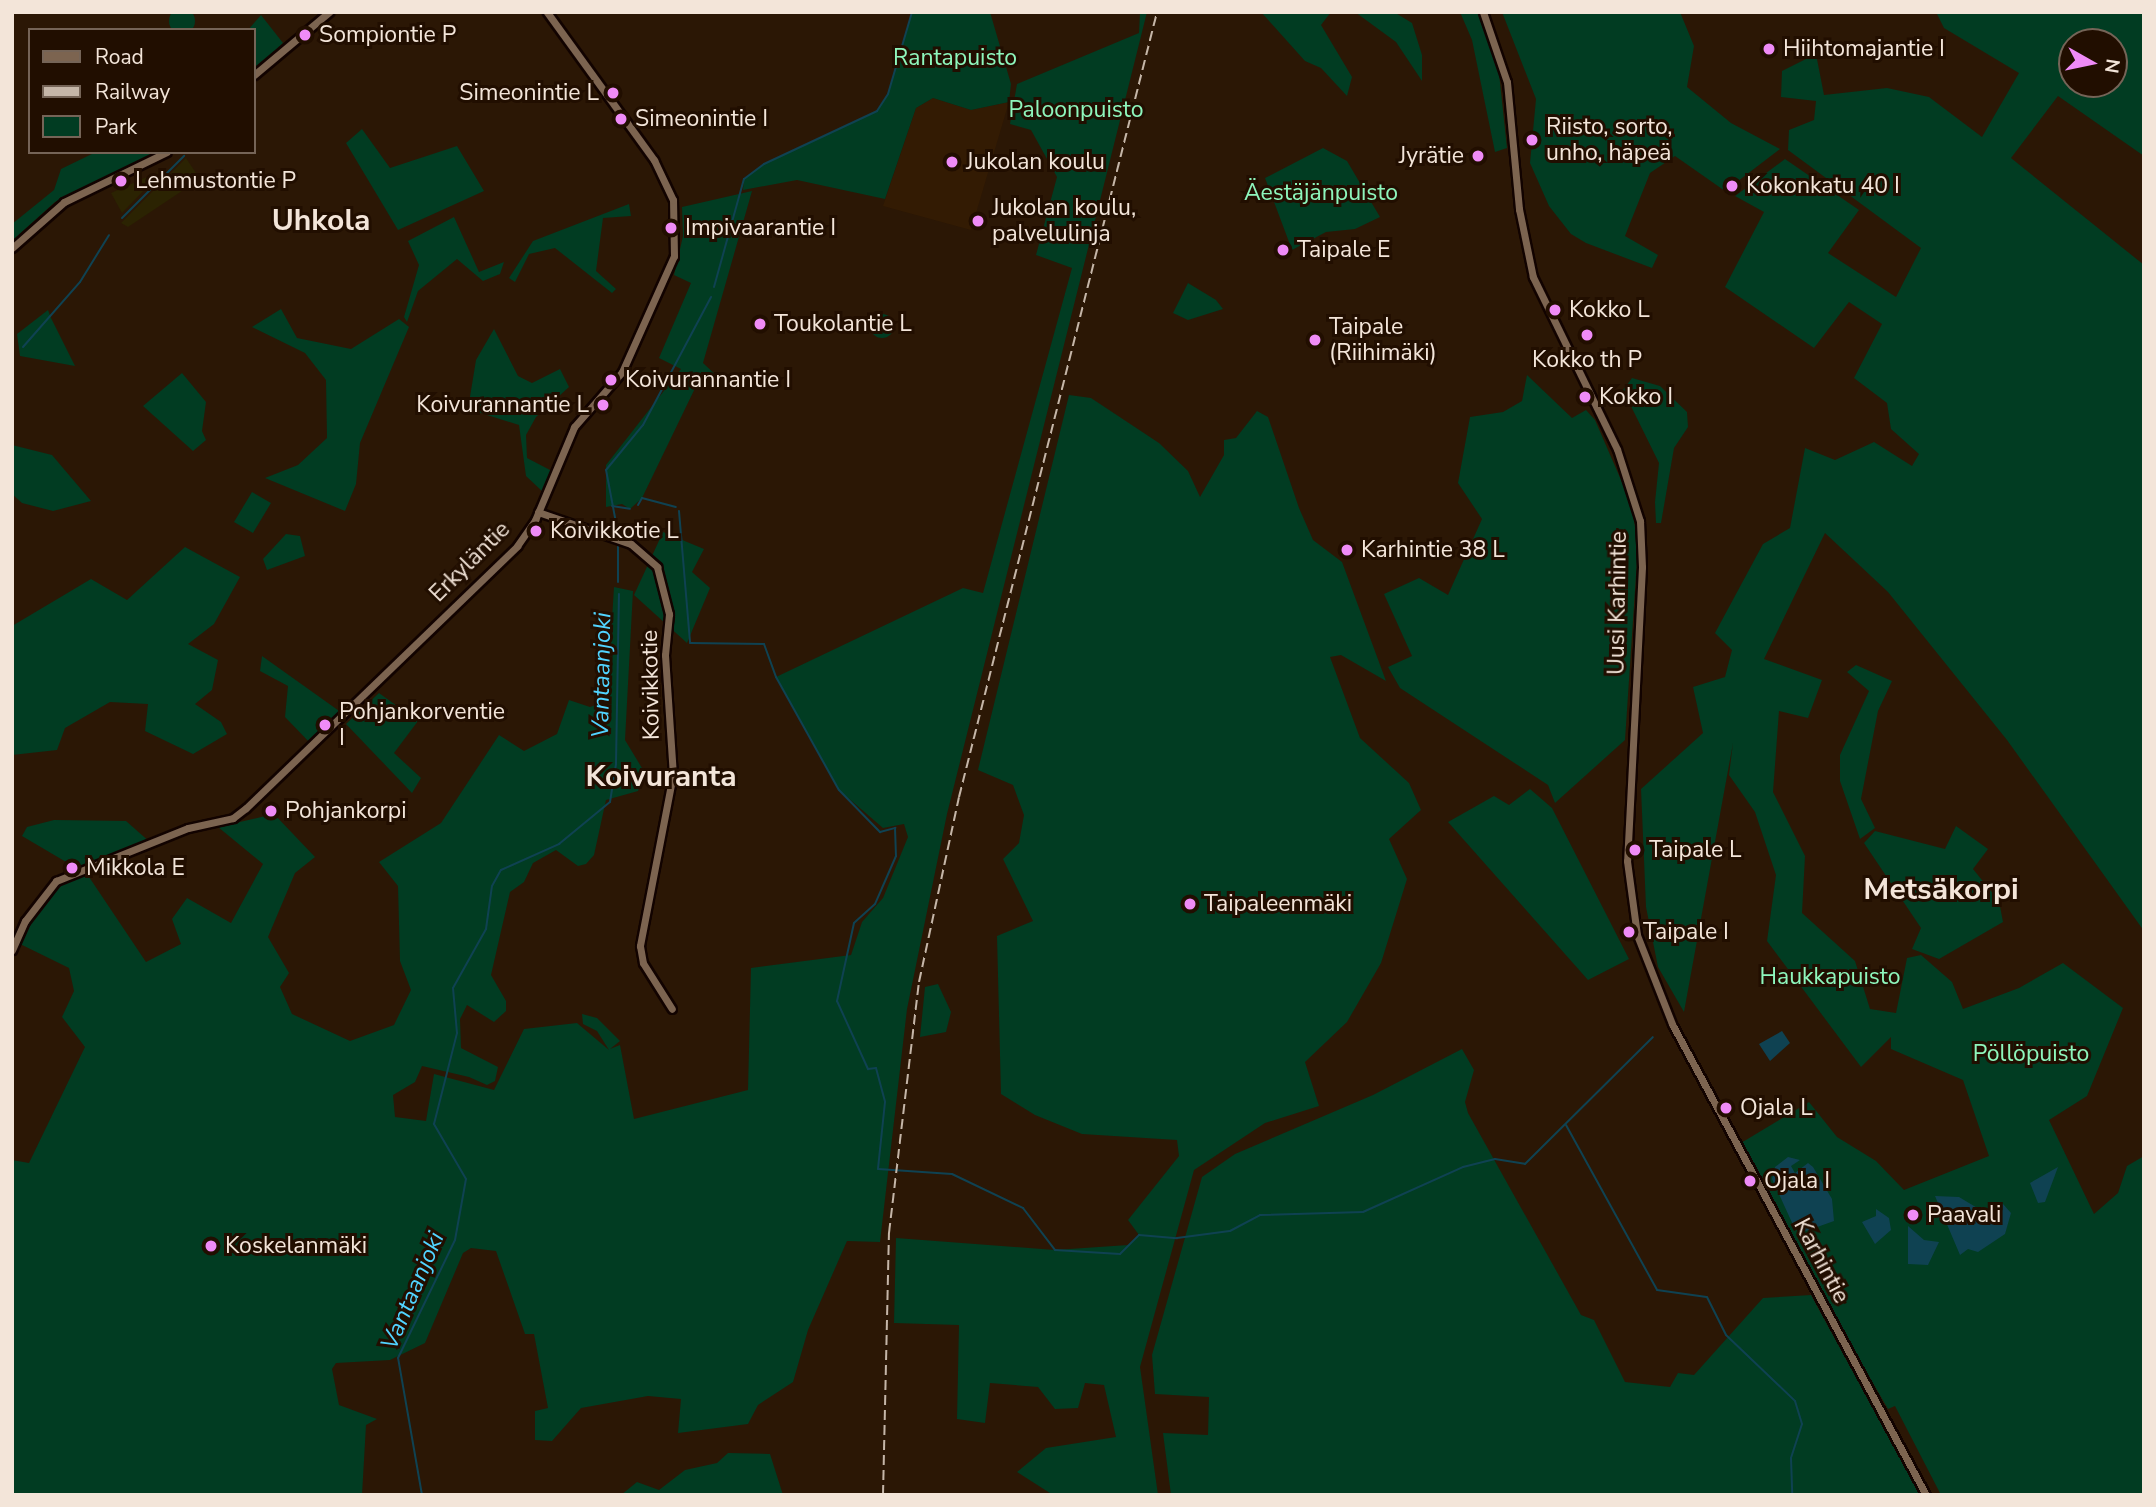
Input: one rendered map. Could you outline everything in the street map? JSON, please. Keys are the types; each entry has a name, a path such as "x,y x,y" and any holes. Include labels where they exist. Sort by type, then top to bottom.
{"street":[{"path":"256,73 329,12"},
{"name":"Erkyläntie","path":"12,950 25,921 56,881 188,828 240,814 517,546 538,512 566,440 616,381 668,273 677,229 663,175 547,12"},
{"name":"Uusi Karhintie","path":"1483,12 1507,82 1519,209 1533,278 1617,449 1640,521 1629,887"},
{"path":"12,248 64,202 163,154"},
{"name":"Koivikkotie","path":"538,512 631,544 657,567 669,614 665,655 673,774 640,946 643,962 672,1009"},
{"name":"Karhintie","path":"1629,887 1643,958 1672,1024 1926,1495"}],"shaded area":[{"path":"933,98 971,110 1009,102 971,230 883,206 916,108"}],"green space":[{"path":"177,9 187,9 194,16 192,28 170,26 170,16"},
{"name":"Rantapuisto","path":"912,12 990,12 1011,84 1009,102 971,110 933,98 916,108 885,199 797,180 743,190 744,179 764,164 877,111 888,94"},
{"name":"Paloonpuisto","path":"1140,12 1147,12 947,814 907,1009 880,1242 847,1241 808,1330 793,1382 758,1405 748,1424 678,1433 681,1399 648,1396 581,1408 552,1441 535,1440 535,1411 548,1408 534,1334 525,1334 496,1251 471,1248 463,1253 425,1343 390,1360 336,1363 332,1369 339,1405 377,1419 366,1425 362,1495 12,1495 12,1160 29,1163 85,1047 62,1017 74,991 69,968 16,942 57,882 78,869 22,836 27,827 54,820 126,821 151,843 83,868 146,962 181,944 172,919 187,898 231,923 263,864 218,827 274,814 315,857 295,873 268,937 289,973 280,987 292,1014 350,1041 394,1025 411,990 400,961 398,886 379,862 441,823 499,735 524,751 557,734 569,700 590,707 607,701 614,587 633,591 625,740 645,773 638,791 606,800 594,855 586,864 578,866 556,850 533,863 524,882 510,892 491,975 506,1001 506,1011 494,1022 467,1005 460,1019 461,1048 498,1067 495,1081 487,1085 469,1077 422,1066 415,1082 393,1095 395,1117 426,1121 434,1074 494,1090 524,1029 577,1023 609,1050 597,1031 583,1024 582,1014 597,1018 620,1041 610,1049 620,1045 634,1119 748,1090 751,968 851,955 862,922 883,898 908,837 904,824 883,828 839,790 776,677 963,588 983,593 1072,268 1036,255 1057,177 1031,130 1010,124 1017,84 1139,33"},
{"path":"1261,12 1331,12 1321,25 1352,77 1347,96 1321,68 1305,61"},
{"path":"1355,12 1394,12 1412,23 1422,55 1422,81 1396,42"},
{"path":"1460,12 1477,12 1498,64 1507,148 1495,152 1472,40"},
{"path":"1502,12 1680,12 1694,46 1687,87 1731,123 1780,149 1725,191 1675,156 1650,173 1625,236 1658,255 1652,268 1586,243 1571,234 1549,206 1530,163 1536,99"},
{"path":"1936,12 2144,12 2144,156 2061,98 2128,98 2128,28 2058,28 2058,96 2011,158 2144,265 2144,931 2007,740 1888,592 1825,533 1764,659 1822,680 1808,718 1779,711 1773,792 1805,856 1802,913 1855,961 1870,1009 1896,1013 1907,958 1921,955 1952,982 1963,1009 2019,988 2063,963 2123,1008 2087,1096 2049,1120 2094,1214 2118,1193 2127,1166 2144,1156 2144,1495 1941,1495 1895,1406 1888,1409 1736,1146 1809,1102 1837,1137 1876,1161 1904,1190 1989,1156 1963,1080 1891,1049 1891,1037 1861,1067 1767,941 1776,875 1755,812 1729,775 1733,743 1684,1012 1658,967 1646,907 1641,789 1703,733 1693,687 1725,677 1732,650 1715,633 1763,544 1790,528 1805,448 1835,460 1874,442 1912,466 1919,454 1891,429 1887,403 1854,378 1882,324 1849,302 1814,348 1725,287 1764,212 1735,196 1785,159 1859,210 1828,253 1896,297 1921,248 1788,150 1789,130 1814,120 1816,101 1781,97 1782,71 1816,54 1824,95 1887,88 1929,97 1982,137 2019,73 1944,28"},
{"path":"261,15 283,43 256,68 256,28 250,28"},
{"path":"362,129 390,168 457,146 484,191 398,230 346,143"},
{"name":"Äestäjänpuisto","path":"1323,148 1347,161 1380,217 1355,229 1326,232 1292,250 1265,178"},
{"path":"92,154 158,154 55,202 12,241 12,224 54,190 61,169"},
{"path":"752,191 703,363 718,377 716,383 699,380 642,498 630,509 622,504 606,507 606,465 681,369 659,358 691,283 674,275 683,236 682,207"},
{"path":"629,204 631,216 603,218 596,271 616,289 612,293 555,248 529,254 515,282 509,278 533,241"},
{"path":"454,217 479,272 504,262 500,274 483,281 457,259 418,291 407,322 404,317 419,265 408,241"},
{"path":"1188,283 1216,300 1223,309 1188,320 1173,313"},
{"path":"281,309 297,338 351,349 399,319 409,327 360,443 356,484 345,511 265,478 298,465 327,438 326,380 305,353 252,327"},
{"path":"48,310 75,366 20,356 17,334"},
{"path":"882,314 891,317 894,326 891,335 882,338 873,335 870,326 873,317"},
{"path":"494,329 518,376 532,383 560,369 569,387 536,417 526,435 527,458 552,471 529,531 543,492 526,476 519,425 468,409 476,360"},
{"path":"182,373 206,402 202,431 206,440 193,451 143,406"},
{"path":"1527,375 1572,418 1586,410 1595,420 1631,503 1638,545 1625,740 1555,803 1548,785 1400,688 1388,667 1412,656 1384,594 1419,578 1448,595 1482,519 1458,483 1470,417 1503,412 1522,401"},
{"path":"1632,378 1660,386 1687,412 1688,427 1674,448 1661,523 1656,523 1655,502 1659,463 1623,390"},
{"path":"1069,395 1091,398 1159,443 1188,471 1200,497 1224,455 1224,440 1236,438 1257,411 1268,417 1299,508 1313,540 1342,562 1386,681 1341,655 1330,657 1360,738 1409,783 1421,810 1389,839 1407,879 1381,963 1347,1022 1305,1062 1319,1106 1265,1123 1194,1170 1140,1367 1158,1495 1053,1495 1017,1472 1046,1448 1116,1437 1104,1385 1085,1383 1078,1408 1055,1409 1038,1387 990,1383 985,1423 957,1419 959,1325 894,1323 896,1238 1055,1250 1128,1245 1139,1235 1128,1220 1179,1156 1177,1140 1082,1134 1035,1115 1001,1094 997,936 1033,921 1003,859 1019,843 1024,815 1013,785 978,770"},
{"path":"12,445 52,455 91,501 53,511 22,503 12,494"},
{"path":"252,492 271,503 253,533 234,522"},
{"path":"663,532 704,549 692,572 710,588 687,643 634,595"},
{"path":"286,534 300,536 305,556 267,570 263,559"},
{"path":"185,547 240,577 214,624 188,644 218,660 212,690 195,704 221,722 227,734 193,754 145,731 148,704 110,702 65,728 57,750 12,755 12,626 91,579 127,600"},
{"path":"262,656 342,713 312,745 285,717 288,686 260,671"},
{"path":"1856,665 1892,681 1878,711 1861,799 1875,828 1860,839 1840,781 1840,755 1869,691 1847,672"},
{"path":"379,693 418,721 394,753 421,778 412,793 346,724"},
{"path":"1530,789 1552,808 1629,959 1588,980 1448,822 1494,796 1509,805"},
{"path":"1956,826 1988,849 1973,869 1999,901 2003,922 1939,959 1912,949 1921,928 1864,843 1875,831 1945,849"},
{"path":"938,984 951,1012 946,1032 920,1037 925,987"},
{"path":"1462,1049 1474,1070 1465,1102 1468,1113 1581,1315 1594,1320 1625,1382 1670,1387 1678,1373 1694,1375 1763,1298 1811,1295 1920,1495 1171,1495 1163,1433 1208,1435 1209,1397 1155,1394 1152,1355 1202,1177 1235,1154 1373,1095"},
{"path":"728,1453 770,1454 783,1495 621,1495 637,1482 659,1490 685,1470 717,1463"}],"sand":[{"path":"186,158 200,179 128,227 121,223"},
{"path":"158,172 151,183 122,213 111,193"}],"water":[{"path":"1782,1031 1790,1043 1770,1061 1759,1044"},
{"path":"1788,1157 1800,1160 1791,1166 1795,1173 1808,1163 1813,1167 1832,1199 1834,1221 1806,1231 1794,1227 1772,1179 1775,1167"},
{"path":"2058,1167 2045,1202 2038,1203 2030,1183"},
{"path":"1935,1196 1959,1197 1989,1215 1997,1203 2003,1204 2011,1213 2005,1234 1978,1252 1968,1249 1960,1255"},
{"path":"1876,1209 1889,1218 1891,1230 1875,1244 1862,1222 1876,1216"},
{"path":"1908,1226 1924,1240 1939,1242 1928,1265 1908,1264"}],"waterway":[{"name":"Vantaanjoki","path":"714,287 744,179 764,164 877,111 888,94 912,12"},
{"path":"122,218 184,156"},
{"path":"23,347 80,282 109,235"},
{"name":"Vantaanjoki","path":"617,528 606,470 643,425 711,297"},
{"path":"638,505 642,498 676,507"},
{"path":"612,506 630,509"},
{"path":"679,511 690,643 764,644 776,677 839,790 880,832 895,828 896,856 875,904 854,923 837,1001 868,1069 876,1068 885,1102 878,1169 952,1174 1023,1208 1055,1250 1120,1254 1139,1235 1177,1238 1230,1231 1260,1215 1363,1212 1463,1167 1495,1159 1525,1164 1653,1037"},
{"name":"Vantaanjoki","path":"618,544 618,582"},
{"name":"Vantaanjoki","path":"422,1495 398,1358 455,1240 466,1179 434,1124 457,1033 453,988 486,929 492,886 501,870 559,844 610,802 616,763 619,594"},
{"path":"1566,1125 1657,1290 1707,1297 1726,1335 1795,1401 1802,1424 1791,1458 1792,1495"}],"railway":[{"path":"883,1495 889,1233 919,982 959,797 1157,12"}],"place":[{"name":"Sompiontie P","path":"305,35"},
{"name":"Hiihtomajantie I","path":"1769,49"},
{"name":"Simeonintie L","path":"613,93"},
{"name":"Simeonintie I","path":"621,119"},
{"name":"Riisto, sorto, unho, häpeä","path":"1532,140"},
{"name":"Jyrätie","path":"1478,156"},
{"name":"Jukolan koulu","path":"952,162"},
{"name":"Lehmustontie P","path":"121,181"},
{"name":"Kokonkatu 40 I","path":"1732,186"},
{"name":"Jukolan koulu, palvelulinja","path":"978,221"},
{"name":"Impivaarantie I","path":"671,228"},
{"name":"Taipale E","path":"1283,250"},
{"name":"Kokko L","path":"1555,310"},
{"name":"Toukolantie L","path":"760,324"},
{"name":"Kokko th P","path":"1587,335"},
{"name":"Taipale (Riihimäki)","path":"1315,340"},
{"name":"Koivurannantie I","path":"611,380"},
{"name":"Kokko I","path":"1585,397"},
{"name":"Koivurannantie L","path":"603,405"},
{"name":"Koivikkotie L","path":"536,531"},
{"name":"Karhintie 38 L","path":"1347,550"},
{"name":"Pohjankorventie I","path":"325,725"},
{"name":"Pohjankorpi","path":"271,811"},
{"name":"Taipale L","path":"1635,850"},
{"name":"Mikkola E","path":"72,868"},
{"name":"Taipaleenmäki","path":"1190,904"},
{"name":"Taipale I","path":"1629,932"},
{"name":"Ojala L","path":"1726,1108"},
{"name":"Ojala I","path":"1750,1181"},
{"name":"Paavali","path":"1913,1215"},
{"name":"Koskelanmäki","path":"211,1246"}],"district":[{"name":"Uhkola","path":"321,221"},
{"name":"Koivuranta","path":"661,777"},
{"name":"Metsäkorpi","path":"1941,890"}],"park label":[{"name":"Haukkapuisto","path":"1830,977"},
{"name":"Pöllöpuisto","path":"2031,1054"}]}
